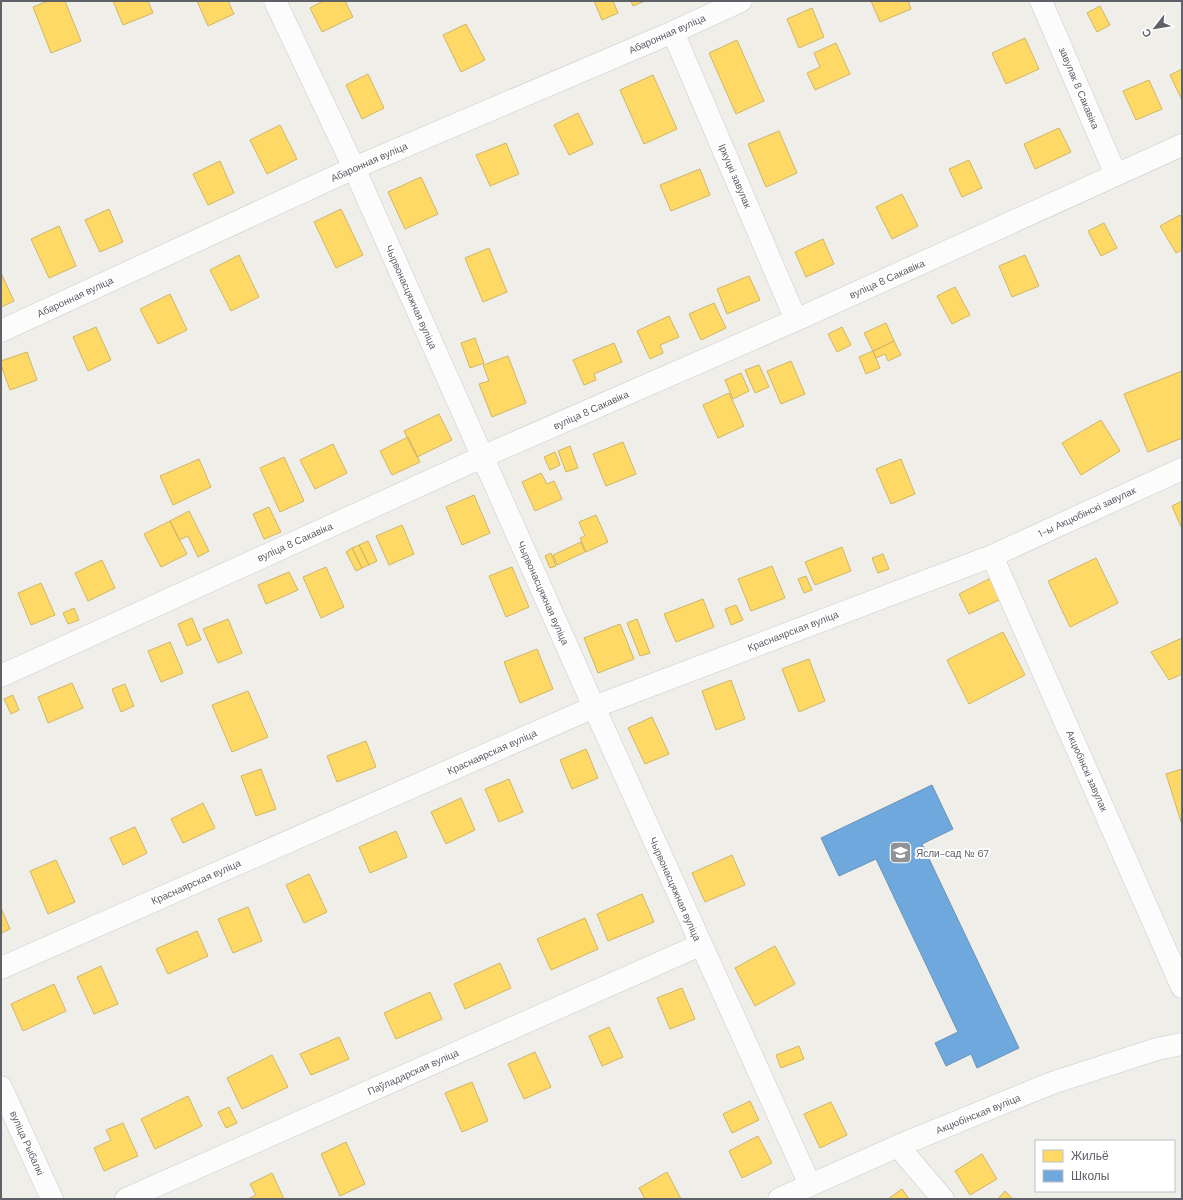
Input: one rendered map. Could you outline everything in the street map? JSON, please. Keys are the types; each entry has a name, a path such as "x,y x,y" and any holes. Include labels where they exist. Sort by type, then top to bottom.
{"street":[{"name":"Чырвонасцяжная вуліца","path":"275,1 354,168 700,945 810,1185"},
{"name":"Абаронная вуліца","path":"1,331 354,168 673,32 741,1"},
{"name":"завулак 8 Сакавіка","path":"1041,1 1116,175"},
{"name":"Іркуцкі завулак","path":"673,32 796,320"},
{"name":"вуліца 8 Сакавіка","path":"1,676 482,457 796,320 1182,145"},
{"name":"1-ы Акцюбінскі завулак","path":"992,556 1182,469"},
{"name":"Краснаярская вуліца","path":"1,968 594,707 992,556"},
{"name":"Акцюбінскі завулак","path":"992,556 1182,987"},
{"name":"Паўладарская вуліца","path":"126,1199 700,945"},
{"name":"Акцюбінская вуліца","path":"779,1199 898,1146 1052,1083 1157,1049 1182,1044"},
{"name":"вуліца Рыбалкі","path":"1,1087 52,1199"},
{"path":"898,1146 943,1199"}],"building: Жильё":[{"path":"48,1 65,1 81,41 51,53 33,7"},
{"path":"113,1 148,1 153,13 123,25"},
{"path":"197,1 228,1 234,14 208,26"},
{"path":"323,1 345,1 353,17 322,32 310,8"},
{"path":"594,1 613,1 618,13 602,20"},
{"path":"631,1 645,1 633,6"},
{"path":"871,1 908,1 911,9 880,22"},
{"path":"1100,6 1110,25 1097,32 1087,13"},
{"path":"812,8 824,37 799,48 787,19"},
{"path":"466,24 485,60 461,72 443,35"},
{"path":"1025,38 1039,69 1006,84 992,53"},
{"path":"737,40 764,101 736,114 709,53"},
{"path":"836,43 850,74 815,90 807,73 820,67 814,53"},
{"path":"1182,69 1182,100 1170,75"},
{"path":"368,74 384,108 362,119 346,85"},
{"path":"653,75 677,129 644,144 620,90"},
{"path":"1149,80 1162,109 1136,120 1123,91"},
{"path":"578,113 593,144 569,155 554,125"},
{"path":"280,125 297,159 267,174 250,140"},
{"path":"1059,128 1071,152 1035,169 1024,144"},
{"path":"779,131 797,173 766,187 748,144"},
{"path":"506,143 519,174 490,186 476,155"},
{"path":"969,160 982,188 962,197 949,169"},
{"path":"220,161 234,193 208,205 193,174"},
{"path":"700,169 710,195 671,211 660,185"},
{"path":"421,177 438,214 405,229 388,192"},
{"path":"902,194 918,226 892,239 876,207"},
{"path":"109,209 123,242 100,252 85,220"},
{"path":"341,209 363,255 336,268 314,222"},
{"path":"1180,215 1182,218 1182,250 1176,253 1160,226"},
{"path":"1104,223 1117,248 1101,256 1088,231"},
{"path":"59,226 76,266 49,278 31,239"},
{"path":"823,239 834,264 806,277 795,252"},
{"path":"489,248 507,292 483,302 465,258"},
{"path":"239,255 259,297 231,311 210,270"},
{"path":"1025,255 1039,286 1012,297 999,266"},
{"path":"1,273 14,301 1,307"},
{"path":"749,276 760,300 727,314 717,289"},
{"path":"955,287 970,315 952,324 937,296"},
{"path":"170,294 187,330 158,344 140,309"},
{"path":"714,303 726,328 701,340 689,314"},
{"path":"669,316 679,337 660,345 663,353 650,359 637,331"},
{"path":"886,323 894,341 873,351 864,333"},
{"path":"96,327 111,360 88,371 73,337"},
{"path":"842,327 851,345 837,352 828,334"},
{"path":"475,338 484,363 470,368 461,343"},
{"path":"894,341 901,355 888,361 885,354 876,358 873,351"},
{"path":"614,343 622,362 594,374 596,380 584,385 573,360"},
{"path":"873,351 880,368 866,374 859,357"},
{"path":"27,352 37,380 10,390 1,361"},
{"path":"508,356 526,403 492,417 479,384 489,381 483,365"},
{"path":"791,361 805,394 781,404 767,371"},
{"path":"759,365 769,387 755,393 745,370"},
{"path":"1182,371 1182,438 1148,452 1124,394"},
{"path":"741,373 749,391 733,399 725,380"},
{"path":"729,393 744,426 718,438 703,405"},
{"path":"439,414 452,440 417,457 404,431"},
{"path":"1101,420 1120,451 1081,475 1062,443"},
{"path":"408,437 420,462 392,475 380,451"},
{"path":"623,442 636,474 606,486 593,454"},
{"path":"333,444 347,473 315,489 300,460"},
{"path":"570,446 578,468 566,472 558,451"},
{"path":"555,452 560,465 550,470 544,457"},
{"path":"284,457 304,501 280,512 260,468"},
{"path":"199,459 211,487 173,505 160,476"},
{"path":"901,459 915,494 891,504 876,469"},
{"path":"541,473 547,484 554,481 562,499 535,511 522,482"},
{"path":"474,495 490,533 462,545 446,507"},
{"path":"1182,501 1182,529 1172,506"},
{"path":"269,507 281,532 264,539 253,514"},
{"path":"189,511 209,551 198,557 188,536 179,540 170,521"},
{"path":"596,515 608,542 586,552 580,538 585,536 579,522"},
{"path":"170,521 187,554 161,567 144,534"},
{"path":"402,525 414,554 389,565 376,536"},
{"path":"368,541 377,561 369,565 359,545"},
{"path":"581,542 585,552 557,565 553,555"},
{"path":"359,545 369,565 362,568 352,548"},
{"path":"842,547 851,571 815,585 805,562"},
{"path":"352,548 362,568 356,571 346,552"},
{"path":"551,553 556,566 550,568 545,556"},
{"path":"883,554 889,569 878,573 872,558"},
{"path":"1096,558 1118,603 1070,627 1048,581"},
{"path":"102,560 115,588 88,601 75,573"},
{"path":"772,566 785,598 751,611 738,579"},
{"path":"326,567 344,607 321,618 303,577"},
{"path":"512,567 529,607 506,617 489,576"},
{"path":"289,572 298,590 266,604 258,585"},
{"path":"806,576 812,590 804,593 798,579"},
{"path":"991,578 1001,599 969,614 959,594"},
{"path":"41,583 55,615 31,625 18,593"},
{"path":"703,599 714,627 676,642 664,614"},
{"path":"736,605 743,620 731,625 725,609"},
{"path":"74,608 79,620 68,624 63,613"},
{"path":"192,618 201,640 187,646 178,624"},
{"path":"228,619 242,653 218,663 203,629"},
{"path":"637,619 650,653 640,656 627,623"},
{"path":"620,624 634,659 598,673 584,638"},
{"path":"1003,632 1025,675 969,704 947,660"},
{"path":"1182,638 1182,674 1169,680 1151,652"},
{"path":"170,642 183,673 161,682 148,651"},
{"path":"537,649 553,689 520,703 504,662"},
{"path":"809,659 825,701 799,712 782,669"},
{"path":"731,680 745,719 716,730 702,691"},
{"path":"72,683 83,708 48,723 38,697"},
{"path":"125,684 134,706 121,712 112,689"},
{"path":"248,691 268,737 232,752 212,705"},
{"path":"13,695 19,710 11,714 4,699"},
{"path":"652,717 669,754 645,764 628,728"},
{"path":"366,741 376,767 337,782 327,756"},
{"path":"586,749 598,778 572,789 560,760"},
{"path":"261,769 276,809 256,816 241,776"},
{"path":"1182,769 1182,825 1166,774"},
{"path":"509,779 523,812 499,822 485,789"},
{"path":"461,798 475,830 446,844 431,812"},
{"path":"203,803 215,828 183,843 171,819"},
{"path":"135,827 147,853 123,865 110,838"},
{"path":"396,831 407,857 370,873 359,847"},
{"path":"732,855 745,885 705,902 692,873"},
{"path":"56,860 75,902 48,914 30,871"},
{"path":"309,874 327,912 304,923 286,885"},
{"path":"642,894 654,922 608,941 597,914"},
{"path":"248,907 262,941 233,953 218,919"},
{"path":"1,908 10,929 1,933"},
{"path":"585,918 598,949 551,970 537,939"},
{"path":"197,931 208,956 168,974 156,949"},
{"path":"775,946 795,984 755,1006 735,968"},
{"path":"500,963 511,988 465,1009 454,984"},
{"path":"101,966 118,1004 94,1014 77,977"},
{"path":"54,984 66,1011 23,1031 11,1004"},
{"path":"682,988 695,1019 670,1029 657,998"},
{"path":"430,992 442,1019 396,1039 384,1013"},
{"path":"609,1027 623,1057 602,1066 589,1036"},
{"path":"339,1037 349,1059 311,1075 300,1054"},
{"path":"799,1046 804,1059 781,1068 776,1055"},
{"path":"535,1052 551,1087 524,1099 508,1064"},
{"path":"272,1055 288,1087 242,1109 227,1078"},
{"path":"472,1082 488,1121 462,1132 445,1093"},
{"path":"188,1096 202,1126 155,1149 141,1119"},
{"path":"750,1101 759,1120 732,1133 723,1114"},
{"path":"831,1102 847,1135 820,1148 804,1114"},
{"path":"229,1107 237,1123 226,1128 218,1112"},
{"path":"123,1123 138,1156 104,1171 94,1148 111,1140 106,1130"},
{"path":"758,1136 772,1163 742,1178 729,1151"},
{"path":"346,1142 365,1184 340,1196 321,1154"},
{"path":"982,1154 997,1179 970,1195 955,1171"},
{"path":"667,1172 681,1199 645,1199 639,1188"},
{"path":"272,1173 284,1199 248,1199 256,1195 250,1184"},
{"path":"902,1189 909,1199 888,1199"},
{"path":"1005,1191 1013,1199 998,1199"}],"building: Школы":[{"path":"932,785 953,829 922,844 1019,1048 977,1068 971,1054 946,1066 935,1043 958,1032 876,859 839,876 821,838"}],"place":[{"name":"Ясли-сад № 67","path":"901,853"}]}
